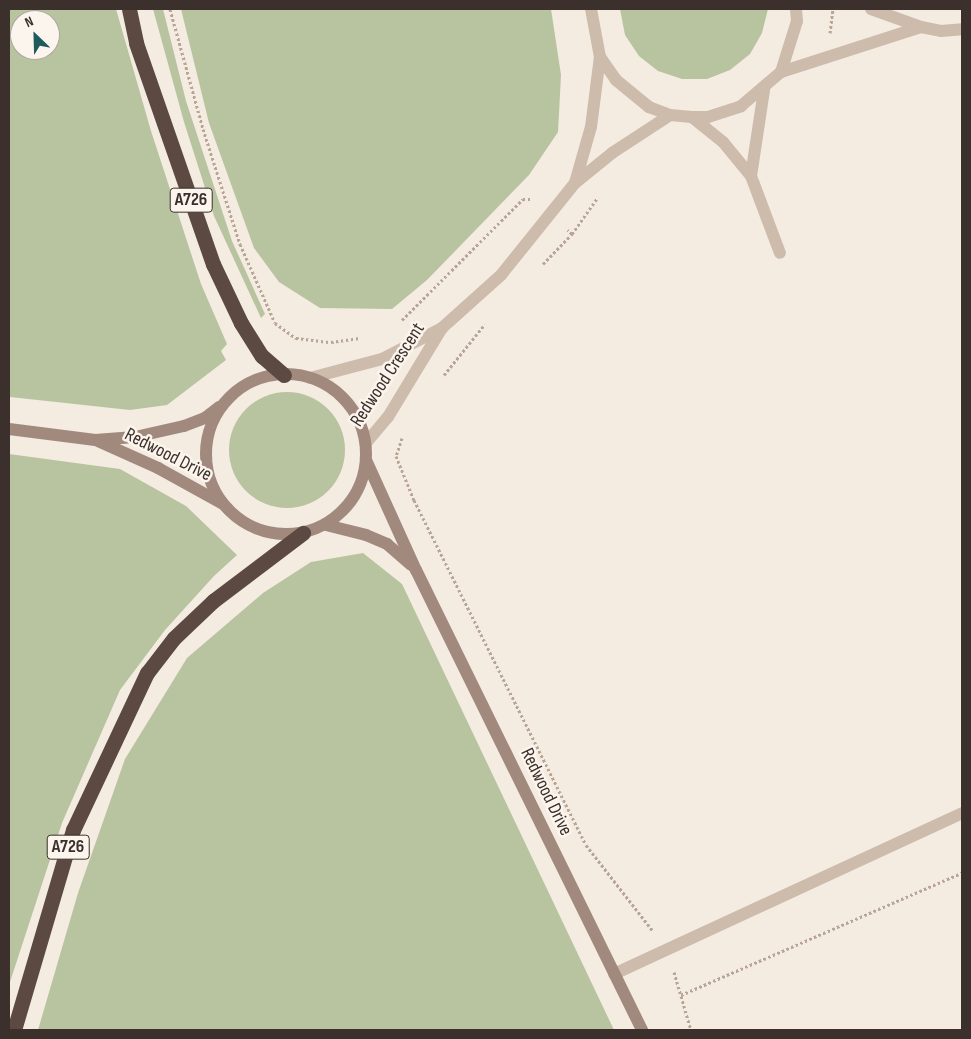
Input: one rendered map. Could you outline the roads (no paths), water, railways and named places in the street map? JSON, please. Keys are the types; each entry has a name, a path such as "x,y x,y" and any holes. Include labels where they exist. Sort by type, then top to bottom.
{"highway":[{"name":"A726","path":"129,9 136,43 213,264 241,324 262,356 284,375"},
{"name":"A726","path":"14,1030 74,830 147,673 174,638 213,600 303,533"}],"street":[{"path":"591,9 600,57 634,97 670,115 692,117 708,117 741,106 764,90 780,72 792,44 797,21 796,9"},
{"path":"871,9 921,27 941,31 962,29"},
{"path":"780,72 921,27"},
{"name":"Redwood Crescent","path":"575,183 591,127 600,57"},
{"path":"751,176 764,90"},
{"name":"Redwood Crescent","path":"310,378 382,359 442,328 501,275 575,183 612,153 670,115"},
{"path":"692,117 722,142 751,176 780,253"},
{"name":"Redwood Crescent","path":"366,443 392,411 442,328"},
{"path":"284,375 310,378 329,386 347,402 359,421 366,443 366,460 360,487 344,510 326,524 303,533 279,534 254,528 223,504 208,471 206,446 213,423 226,401 246,385 270,376 284,375"},
{"name":"Redwood Drive","path":"9,429 95,440 135,437 170,430 205,418 226,401"},
{"name":"Redwood Drive","path":"95,440 158,468 223,504"},
{"name":"Redwood Drive","path":"366,460 416,570 642,1030"},
{"name":"Redwood Drive","path":"326,524 366,534 386,544 416,570"},
{"path":"614,974 962,813"}]}
